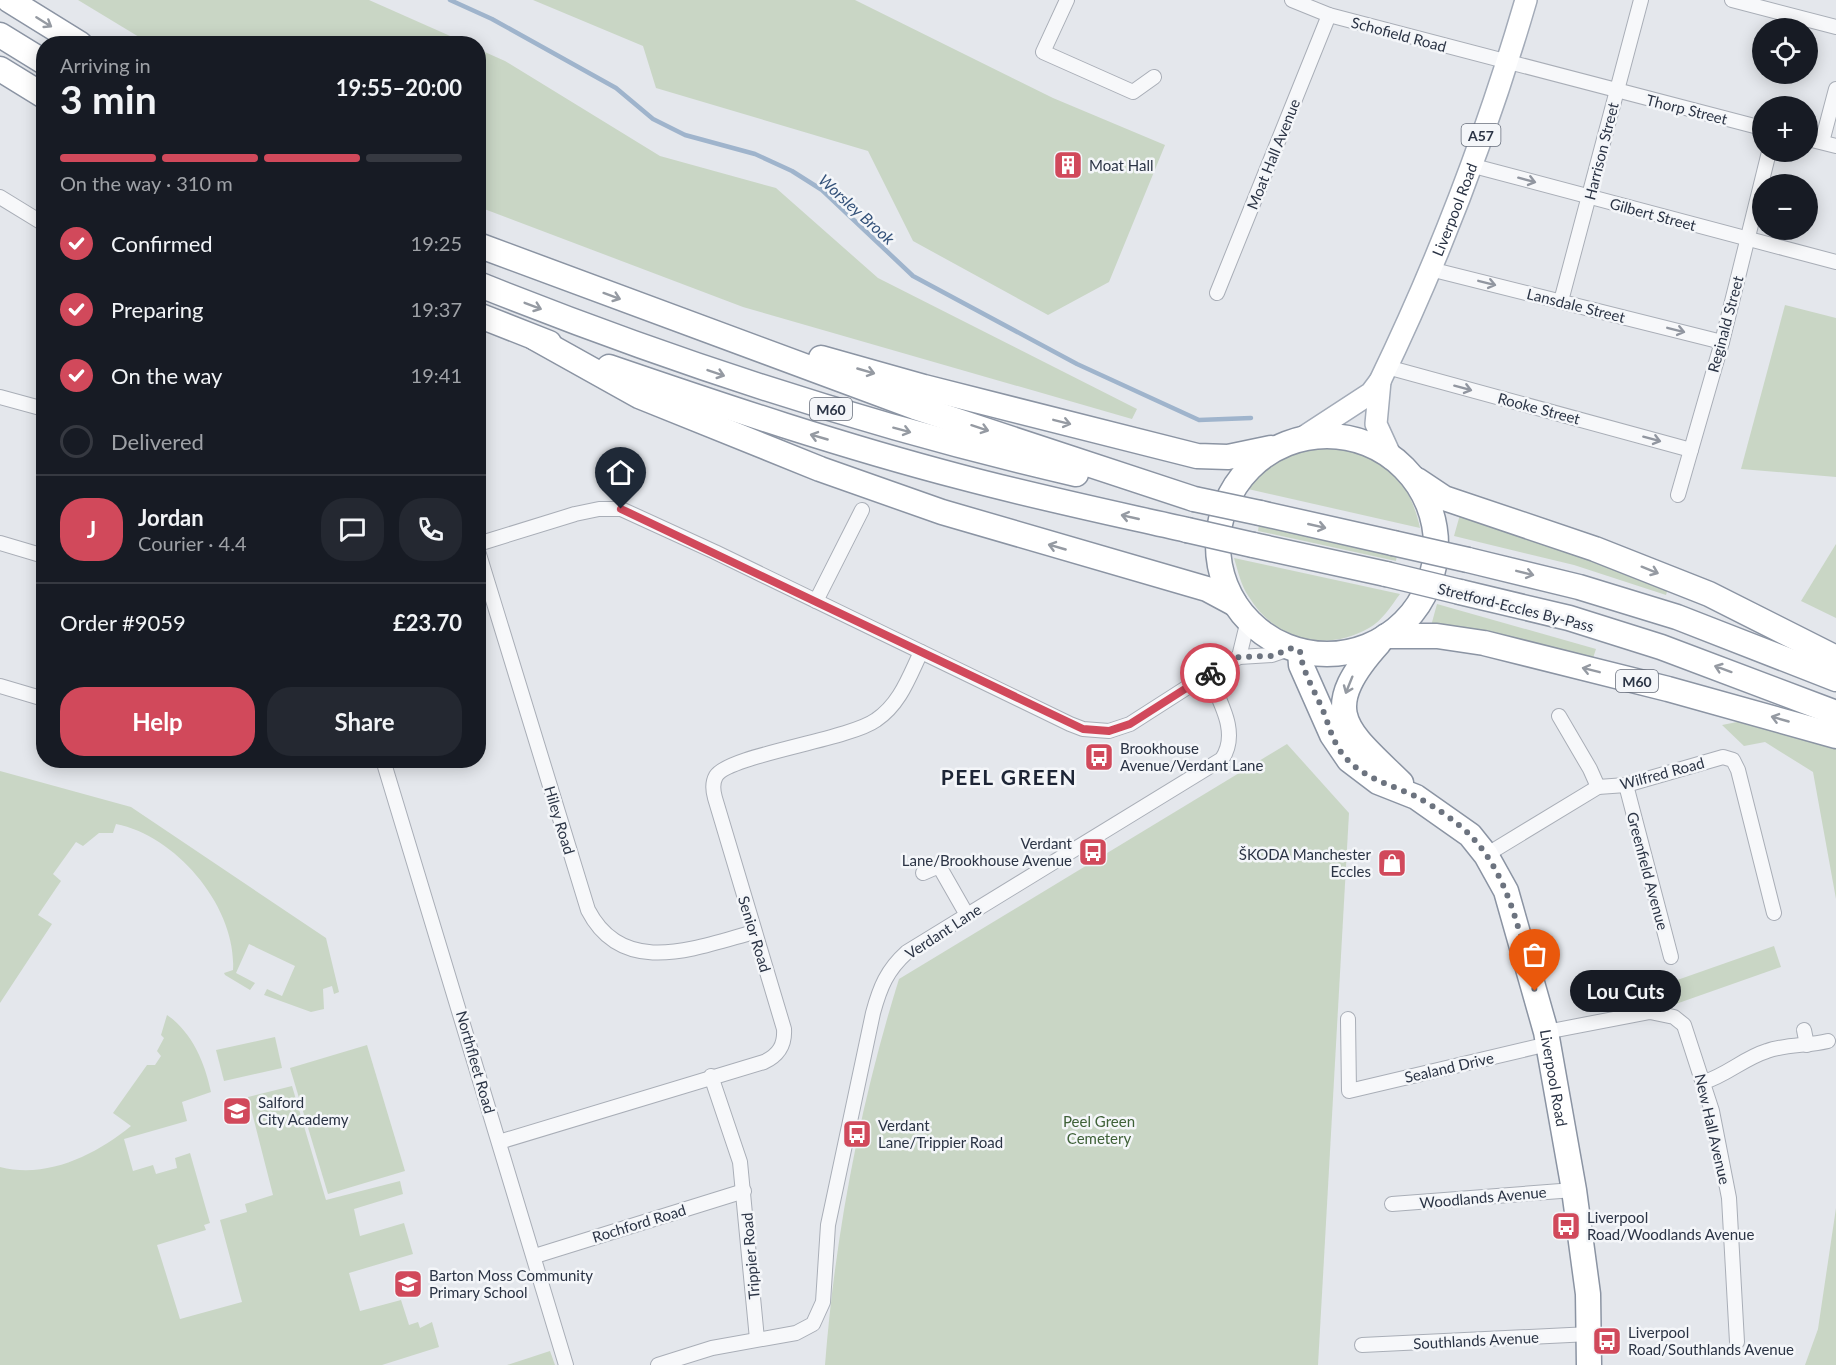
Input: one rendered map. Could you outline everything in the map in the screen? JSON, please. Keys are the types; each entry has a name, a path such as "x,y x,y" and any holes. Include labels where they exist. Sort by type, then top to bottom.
{"highway":[{"path":"9,0 67,36"},
{"path":"0,35 36,57"},
{"path":"0,69 36,91"},
{"path":"486,248 915,407 1194,499"},
{"name":"M60","path":"486,287 664,355 822,406 1026,463 1260,513 1579,587 1677,617 1836,679"},
{"name":"M60","path":"486,318 535,338"},
{"path":"708,331 792,350 924,387 1179,452 1216,458 1292,443"},
{"path":"535,338 639,396 820,469 1026,538 1207,589 1241,612"},
{"name":"Stretford-Eccles By-Pass","path":"535,338 595,362 812,435 962,478 1569,618 1651,644 1836,713"},
{"name":"A57","path":"1329,436 1349,439 1392,459 1410,475 1430,512 1435,539 1433,566 1418,605 1400,626 1385,637 1361,649 1324,654 1296,650 1276,642 1241,612 1220,567 1218,540 1223,513 1234,489 1251,468 1292,443 1329,436"},
{"path":"1410,475 1444,498 1595,549 1709,594 1836,658"},
{"name":"M60","path":"1385,637 1437,636 1484,643 1668,688 1836,736"},
{"name":"Liverpool Road","path":"1385,637 1353,676 1345,695 1346,718 1354,737 1364,749 1416,797 1470,835 1486,855 1512,906 1547,1038 1574,1190 1588,1294 1590,1334 1588,1365"},
{"name":"Liverpool Road","path":"1296,650 1341,751 1378,782 1416,797"}],"main road":[{"name":"Liverpool Road","path":"1292,443 1371,393 1384,374 1430,269 1470,165 1508,63 1526,0"},
{"name":"Liverpool Road","path":"1384,374 1376,424 1392,459"}],"street":[{"path":"1067,0 1043,52 1133,92 1154,77"},
{"name":"Schofield Road","path":"1292,0 1329,15 1508,63"},
{"name":"Harrison Street","path":"1561,301 1641,0"},
{"path":"1732,0 1750,2 1836,27"},
{"name":"Moat Hall Avenue","path":"1217,293 1329,15"},
{"name":"Thorp Street","path":"1508,63 1752,125"},
{"path":"1818,132 1836,89"},
{"path":"1818,142 1836,146"},
{"name":"Reginald Street","path":"1678,495 1722,342 1766,162"},
{"name":"Gilbert Street","path":"1470,165 1836,262"},
{"path":"0,197 36,219"},
{"name":"Lansdale Street","path":"1430,269 1722,342"},
{"name":"Rooke Street","path":"1384,374 1691,450"},
{"path":"0,397 36,407"},
{"path":"486,542 575,514 599,509 621,509 1070,724 1096,731 1109,731 1130,724 1239,657 1272,656 1296,650"},
{"path":"816,601 862,510"},
{"path":"0,543 36,553"},
{"name":"Hiley Road","path":"486,577 588,910 595,923 615,943 645,952 691,949 754,932"},
{"path":"1239,657 1241,612"},
{"name":"Senior Road","path":"499,1142 771,1059 780,1051 784,1040 784,1029 713,785 717,775 746,760 873,722 900,696 921,652"},
{"name":"Verdant Lane","path":"757,1339 796,1333 813,1324 820,1313 828,1225 882,982 890,969 907,952 1222,759 1229,746 1230,733 1208,674"},
{"path":"0,686 36,697"},
{"path":"1558,717 1590,768 1598,787"},
{"name":"Wilfred Road","path":"1486,855 1598,787 1626,785 1723,757 1733,760 1774,913"},
{"name":"Northfleet Road","path":"385,768 535,1256 566,1365"},
{"name":"Greenfield Avenue","path":"1626,785 1671,957"},
{"path":"923,873 939,866 967,915"},
{"name":"New Hall Avenue","path":"1547,1038 1650,1012 1662,1013 1684,1025 1704,1082 1729,1198 1737,1342"},
{"name":"Sealand Drive","path":"1348,1019 1349,1091 1547,1038"},
{"path":"1804,1030 1807,1045"},
{"path":"1704,1082 1721,1077 1737,1064 1769,1050 1828,1041"},
{"name":"Trippier Road","path":"711,1077 740,1162 757,1339"},
{"name":"Woodlands Avenue","path":"1392,1204 1574,1190"},
{"name":"Rochford Road","path":"535,1256 744,1191"},
{"name":"Southlands Avenue","path":"1362,1345 1590,1334"},
{"path":"658,1365 712,1348 757,1339"}],"green space":[{"path":"78,0 369,0 450,36 137,36"},
{"path":"533,0 855,0 1053,98 1165,145 1109,282 1048,315 913,241 868,151 656,88 643,46"},
{"path":"486,53 505,61 660,156 776,188 878,278 1137,409 1132,419 743,307 486,210"},
{"path":"1785,305 1836,318 1836,477 1741,469"},
{"path":"1343,440 1372,453 1394,473 1410,498 1420,528 1248,489 1268,468 1290,453 1315,444"},
{"path":"1461,511 1669,585 1666,595 1574,565 1454,536"},
{"path":"1259,524 1397,554 1396,561 1258,531"},
{"path":"1836,544 1836,618 1801,601"},
{"path":"1234,558 1400,594 1378,621 1352,636 1319,641 1302,638 1273,624 1260,612 1244,588"},
{"path":"1437,604 1596,649 1592,661 1431,626"},
{"path":"1747,720 1836,749 1836,899 1813,772 1765,742 1744,746 1722,725"},
{"name":"Peel Green Cemetery","path":"1287,744 1349,813 1318,1365 825,1365 835,1267 851,1170 872,1074 899,979"},
{"path":"0,771 131,807 326,938 339,992 334,994 332,986 323,989 324,1009 311,1012 264,995 267,989 282,996 295,966 249,944 236,973 255,983 250,990 225,975 224,973 233,970 232,946 225,923 214,900 199,878 161,843 139,831 116,824 113,833 99,833 83,846 76,842 53,874 61,881 38,915 52,924 0,1003"},
{"path":"1774,946 1781,967 1670,1006 1663,985"},
{"path":"167,1015 184,1030 196,1049 211,1092 182,1102 187,1121 124,1139 133,1171 153,1165 156,1174 177,1168 175,1158 190,1153 210,1223 204,1225 206,1230 157,1245 180,1319 242,1302 220,1220 247,1212 245,1204 273,1195 248,1097 292,1086 326,1200 400,1181 403,1194 354,1209 360,1236 404,1223 413,1254 349,1273 360,1311 401,1300 409,1325 418,1322 420,1328 432,1322 439,1347 382,1365 0,1365 0,1167 36,1170 70,1162 102,1146 131,1126 113,1113 147,1065 155,1065 161,1056 157,1051 164,1038 161,1035"},
{"path":"275,1037 282,1068 224,1081 216,1050"},
{"path":"367,1045 405,1171 328,1194 290,1068"},
{"path":"1836,1208 1836,1365 1805,1365 1818,1329"},
{"path":"550,1351 555,1365 507,1365"}],"waterway":[{"name":"Worsley Brook","path":"450,0 492,19 616,88 653,119 685,135 755,154 792,171 822,190 913,276 1077,364 1199,420 1251,418"}],"way so far":[{"path":"1210,673 1239,657 1272,656 1292,648 1300,651 1301,665 1312,684 1332,735 1349,760 1378,782 1416,797 1449,818 1470,835 1486,855 1512,906 1535,991"}],"place":[{"name":"Moat Hall","path":"1068,165"},
{"name":"Brookhouse Avenue/Verdant Lane","path":"1099,757"},
{"name":"Verdant Lane/Brookhouse Avenue","path":"1093,852"},
{"name":"ŠKODA Manchester Eccles","path":"1392,863"},
{"name":"Lou Cuts","path":"1535,991"},
{"name":"Salford City Academy","path":"237,1111"},
{"name":"Verdant Lane/Trippier Road","path":"857,1134"},
{"name":"Liverpool Road/Woodlands Avenue","path":"1566,1226"},
{"name":"Barton Moss Community Primary School","path":"408,1284"},
{"name":"Liverpool Road/Southlands Avenue","path":"1607,1341"}],"district":[{"name":"PEEL GREEN","path":"1009,776"}],"route":[{"path":"621,509 1083,729 1109,731 1130,724 1210,673"}]}
